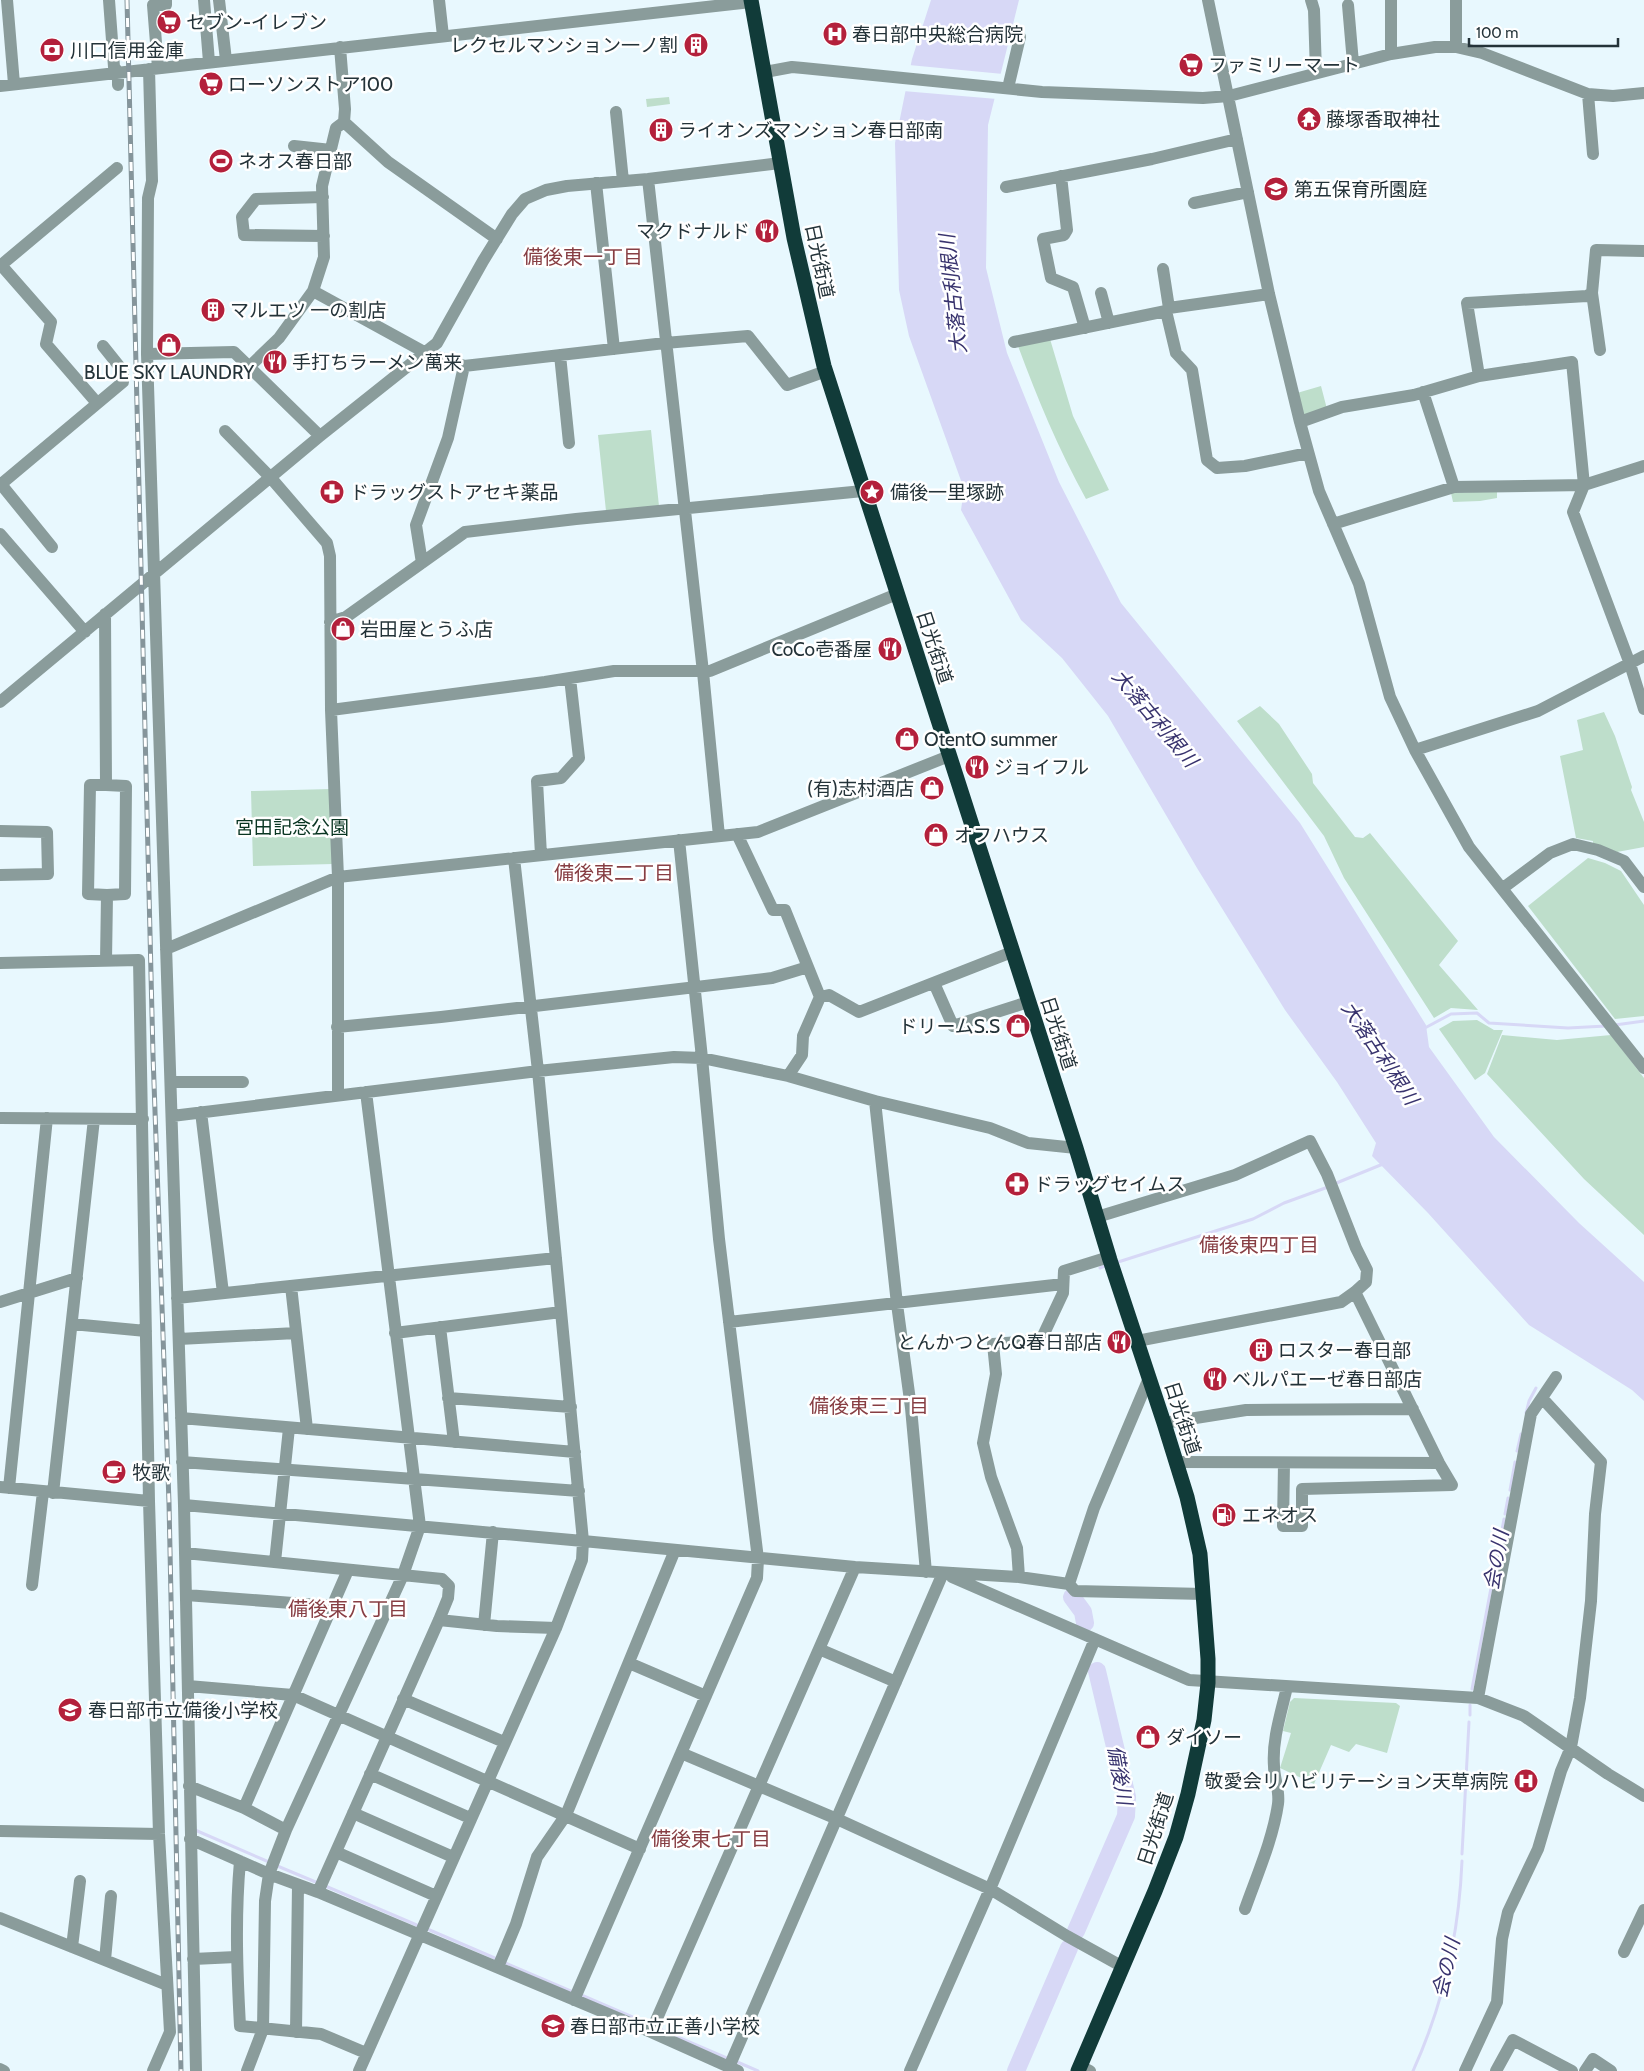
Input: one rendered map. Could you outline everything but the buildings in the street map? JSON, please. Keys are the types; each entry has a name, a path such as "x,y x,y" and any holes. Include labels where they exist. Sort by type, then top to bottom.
{"highway":[{"name":"日光街道","path":"751,1 796,247 826,371 1076,1148 1109,1259 1164,1423 1187,1497 1200,1554 1204,1594 1208,1683 1200,1738 1188,1794 1176,1837 1083,2069"}],"street":[{"path":"7,0 14,84"},
{"path":"0,1 11,0"},
{"path":"109,0 114,67 118,72 118,85"},
{"path":"166,0 166,5 153,5 154,69 152,181 148,198 147,354 184,1505 196,2071"},
{"path":"204,0 209,62"},
{"path":"220,0 226,60"},
{"path":"439,0 443,36"},
{"path":"1208,0 1269,294 1300,422 1319,491 1359,584 1390,697 1415,750 1469,846 1644,1068"},
{"path":"1311,0 1314,10 1316,74"},
{"path":"1391,0 1391,54"},
{"path":"1456,0 1456,47"},
{"path":"0,86 751,1"},
{"path":"1348,5 1353,63"},
{"path":"1008,88 1020,37"},
{"path":"249,366 279,338 313,291 324,257 322,186 336,128 344,122 345,109 340,47"},
{"path":"765,72 792,67 1042,92 1203,98 1229,96 1391,54 1427,48 1456,47 1482,53 1588,94 1613,96 1644,94"},
{"path":"1588,94 1593,154"},
{"path":"616,112 623,181"},
{"path":"344,122 388,162 497,239"},
{"path":"1006,187 1152,159 1237,139"},
{"path":"294,146 332,150"},
{"path":"0,702 320,436 438,343 512,214 525,199 546,190 780,163"},
{"path":"97,403 46,344 50,322 0,265 117,168"},
{"path":"1061,176 1068,230 1064,235 1043,239 1051,278 1073,287 1085,328"},
{"path":"648,179 703,672 719,836"},
{"path":"596,183 614,348"},
{"path":"1194,203 1248,192"},
{"path":"323,197 256,199 242,217 244,235 324,236"},
{"path":"1600,350 1592,293 1596,250 1644,250"},
{"path":"1163,269 1176,353 1192,370 1207,460 1217,468 1245,466 1308,452"},
{"path":"313,291 426,353 464,366 614,348 748,336 787,385 826,371"},
{"path":"1101,293 1109,323"},
{"path":"1479,376 1467,303 1587,296 1592,293"},
{"path":"1014,342 1168,310 1269,294"},
{"path":"52,547 0,484 123,382 122,370 103,346"},
{"path":"147,354 234,352 320,436"},
{"path":"560,355 569,443"},
{"path":"1300,422 1342,407 1423,392 1479,376 1572,362 1584,485 1573,512 1630,664 1644,709"},
{"path":"422,563 416,525 448,438 464,366"},
{"path":"1423,392 1454,487"},
{"path":"224,431 271,478 327,543 330,556 331,710 338,877 338,1095"},
{"path":"1333,524 1454,487 1584,485 1644,466"},
{"path":"330,622 346,617 465,532 863,490"},
{"path":"0,534 85,632"},
{"path":"331,710 614,671 703,672 718,668 897,594"},
{"path":"105,614 106,785"},
{"path":"1415,750 1538,710 1644,656"},
{"path":"541,855 537,781 561,778 579,758 570,678"},
{"path":"166,949 338,877 758,832 949,756"},
{"path":"90,785 106,785 126,786 125,894 88,894 90,785"},
{"path":"0,831 47,832 48,866 48,874 0,875"},
{"path":"737,834 773,910 785,910 820,996 803,1036 802,1054 788,1076"},
{"path":"574,2000 757,1578 758,1559 719,1239 679,840"},
{"path":"1503,888 1550,853 1573,844 1598,850 1624,861 1644,887"},
{"path":"359,2071 556,1628 582,1560 583,1540 579,1492 538,1071 514,858"},
{"path":"106,961 108,894"},
{"path":"820,996 829,995 859,1012 1012,952"},
{"path":"0,963 139,960 149,1501 159,1834 170,2032 153,2071"},
{"path":"337,1027 695,988 772,978 808,967"},
{"path":"934,982 953,1026 1028,1002"},
{"path":"172,1116 538,1071 674,1057 702,1058 788,1076 874,1101 990,1128 1028,1143 1076,1148"},
{"path":"170,1082 243,1082"},
{"path":"247,2071 263,2029 265,1901 269,1874 286,1830 403,1575 420,1526 366,1092"},
{"path":"874,1101 911,1408 926,1572"},
{"path":"200,1112 223,1293"},
{"path":"0,1118 143,1119"},
{"path":"48,1118 4,1488 149,1501"},
{"path":"32,1585 48,1492 72,1324 94,1119"},
{"path":"1097,1217 1235,1174 1310,1141 1329,1179 1356,1248 1367,1270 1366,1282 1341,1302 1137,1341"},
{"path":"177,1298 556,1258"},
{"path":"1019,1577 1016,1548 991,1477 984,1443 996,1374 993,1344 1041,1340 1063,1292 1064,1271 1109,1259"},
{"path":"0,1302 77,1278"},
{"path":"729,1322 1063,1284"},
{"path":"291,1286 307,1429"},
{"path":"1283,1489 1452,1485 1439,1464 1355,1292"},
{"path":"396,1333 561,1312"},
{"path":"72,1324 146,1331"},
{"path":"440,1327 454,1442"},
{"path":"179,1339 296,1333"},
{"path":"1472,1698 1531,1414 1556,1376"},
{"path":"1069,1584 1094,1508 1149,1378"},
{"path":"448,1398 570,1406"},
{"path":"1465,2071 1497,2002 1502,1939 1508,1912 1538,1849 1561,1771 1571,1747 1580,1698 1592,1602 1595,1514 1601,1462 1542,1398"},
{"path":"1164,1423 1246,1410 1413,1409"},
{"path":"181,1418 575,1452"},
{"path":"275,1562 289,1428"},
{"path":"182,1462 579,1492"},
{"path":"1176,1462 1439,1464"},
{"path":"1284,1463 1283,1526 1302,1526 1302,1489"},
{"path":"184,1505 583,1540 758,1559 1019,1577 1069,1584 1076,1591 1204,1594"},
{"path":"484,1624 493,1532"},
{"path":"498,1967 516,1924 537,1857 566,1815 676,1550"},
{"path":"185,1554 403,1575 442,1580 449,1586 448,1598 439,1620 318,1892"},
{"path":"651,2032 855,1567"},
{"path":"244,1808 348,1570"},
{"path":"943,1573 1180,1677 1208,1683 1472,1698 1524,1716 1608,1774 1644,1796"},
{"path":"190,1838 269,1874 318,1892 498,1967 734,2069 837,1819 943,1573"},
{"path":"186,1595 332,1606"},
{"path":"439,1620 556,1628"},
{"path":"910,2071 990,1889 1095,1639"},
{"path":"820,1648 896,1682"},
{"path":"629,1663 706,1696"},
{"path":"188,1686 293,1695 640,1849"},
{"path":"1246,1909 1278,1804 1274,1745 1287,1687"},
{"path":"403,1699 504,1742"},
{"path":"681,1753 837,1819 990,1889 1066,1936 1123,1966"},
{"path":"370,1774 470,1818"},
{"path":"189,1786 244,1808 286,1830"},
{"path":"353,1813 453,1857"},
{"path":"0,1831 159,1834"},
{"path":"336,1852 436,1896"},
{"path":"240,1861 236,1909 236,1957 240,2026 321,2034 366,2054"},
{"path":"72,1947 80,1881"},
{"path":"296,2032 298,1885"},
{"path":"105,1960 111,1896"},
{"path":"1624,1952 1644,1910"},
{"path":"0,1918 167,1985"},
{"path":"193,1959 236,1957"},
{"path":"1496,2071 1513,2040 1572,2071"},
{"path":"1585,2071 1593,2059 1611,2071"},
{"path":"0,2069 4,2071"}],"green space":[{"path":"669,97 670,104 647,107 646,99"},
{"path":"1050,339 1073,416 1109,490 1086,499 1049,424 1018,346"},
{"path":"1321,386 1327,409 1306,416 1302,413 1297,393"},
{"path":"651,430 659,506 606,511 598,435"},
{"path":"1497,491 1497,498 1480,501 1453,502 1451,493"},
{"path":"1260,706 1279,724 1312,774 1313,783 1355,837 1363,838 1370,833 1458,941 1439,965 1478,1010 1451,1008 1434,1018 1344,878 1324,836 1237,721"},
{"path":"1604,712 1615,736 1632,787 1631,790 1644,822 1644,847 1617,852 1593,843 1593,841 1576,838 1560,756 1583,750 1577,720"},
{"name":"宮田記念公園","path":"331,789 333,864 253,866 251,791"},
{"path":"1588,858 1605,863 1621,871 1644,905 1644,1016 1615,1019 1528,906"},
{"path":"1477,1020 1494,1030 1503,1030 1485,1073 1475,1080 1439,1029 1453,1021"},
{"path":"1502,1035 1557,1040 1611,1035 1644,1078 1644,1235 1584,1179 1487,1074"},
{"path":"1294,1698 1396,1703 1400,1706 1387,1753 1356,1744 1349,1752 1331,1745 1314,1784 1280,1768 1291,1733 1283,1731 1290,1702"}],"water":[{"name":"大落古利根川","path":"931,0 1019,0 988,125 986,268 1007,353 1059,482 1121,603 1300,823 1426,1025 1429,1047 1494,1137 1579,1223 1644,1282 1644,1401 1632,1390 1529,1325 1428,1213 1372,1156 1376,1143 1337,1082 1285,1010 1197,868 1108,716 1062,658 1021,620 961,510 964,489 909,336 899,290 895,143 912,59"}],"pier":[{"path":"909,65 1003,74 997,99 903,91"}],"waterway":[{"path":"1423,1029 1451,1014 1477,1013 1489,1023 1568,1028 1606,1026"},
{"path":"1615,1025 1644,1021"},
{"path":"1334,1184 1383,1164"},
{"path":"1115,1263 1253,1219 1284,1203 1328,1187"},
{"name":"備後川","path":"1100,1268 1107,1265"},
{"name":"会の川","path":"1526,1413 1529,1401 1536,1388"},
{"name":"会の川","path":"1517,1451 1521,1434"},
{"name":"会の川","path":"1510,1490 1515,1462"},
{"name":"会の川","path":"1505,1514 1508,1498"},
{"name":"会の川","path":"1472,1689 1504,1519"},
{"name":"備後川","path":"1072,1597 1083,1612 1085,1623"},
{"name":"備後川","path":"1076,1931 1126,1816 1127,1797 1097,1671"},
{"name":"会の川","path":"1470,1705 1470,1715"},
{"name":"会の川","path":"1462,1854 1469,1722"},
{"path":"195,1830 269,1862"},
{"name":"会の川","path":"1413,2071 1433,2021 1448,1969 1457,1915 1462,1861"},
{"path":"275,1865 318,1883"},
{"path":"323,1885 419,1926"},
{"path":"425,1928 497,1959"},
{"name":"備後川","path":"1016,2071 1069,1948"},
{"path":"503,1962 573,1992"},
{"path":"579,1994 651,2025"},
{"path":"657,2028 729,2059"},
{"path":"735,2061 758,2071"}],"railway":[{"path":"127,0 153,1055 169,1503 181,2071"}],"place":[{"name":"セブン-イレブン","path":"169,22"},
{"name":"春日部中央総合病院","path":"835,34"},
{"name":"レクセルマンション一ノ割","path":"696,45"},
{"name":"川口信用金庫","path":"52,50"},
{"name":"ファミリーマート","path":"1191,65"},
{"name":"ローソンストア100","path":"211,84"},
{"name":"藤塚香取神社","path":"1309,119"},
{"name":"ライオンズマンション春日部南","path":"661,130"},
{"name":"ネオス春日部","path":"221,161"},
{"name":"第五保育所園庭","path":"1276,189"},
{"name":"マクドナルド","path":"767,231"},
{"name":"マルエツ 一の割店","path":"213,310"},
{"name":"BLUE SKY LAUNDRY","path":"169,345"},
{"name":"手打ちラーメン萬来","path":"275,362"},
{"name":"ドラッグストアセキ薬品","path":"332,492"},
{"name":"備後一里塚跡","path":"872,492"},
{"name":"岩田屋とうふ店","path":"343,629"},
{"name":"CoCo壱番屋","path":"890,649"},
{"name":"OtentO summer","path":"907,739"},
{"name":"ジョイフル","path":"977,767"},
{"name":"(有)志村酒店","path":"932,788"},
{"name":"オフハウス","path":"936,835"},
{"name":"ドリームS.S","path":"1018,1026"},
{"name":"ドラッグセイムス","path":"1017,1184"},
{"name":"とんかつとんQ春日部店","path":"1119,1342"},
{"name":"ロスター春日部","path":"1261,1350"},
{"name":"ベルパエーゼ春日部店","path":"1215,1379"},
{"name":"牧歌","path":"114,1472"},
{"name":"エネオス","path":"1224,1515"},
{"name":"春日部市立備後小学校","path":"70,1710"},
{"name":"ダイソー","path":"1148,1737"},
{"name":"敬愛会リハビリテーション天草病院","path":"1526,1781"},
{"name":"春日部市立正善小学校","path":"553,2026"}],"district":[{"name":"備後東一丁目","path":"583,257"},
{"name":"備後東二丁目","path":"614,873"},
{"name":"備後東四丁目","path":"1259,1245"},
{"name":"備後東三丁目","path":"869,1406"},
{"name":"備後東八丁目","path":"348,1609"},
{"name":"備後東七丁目","path":"711,1839"}]}
